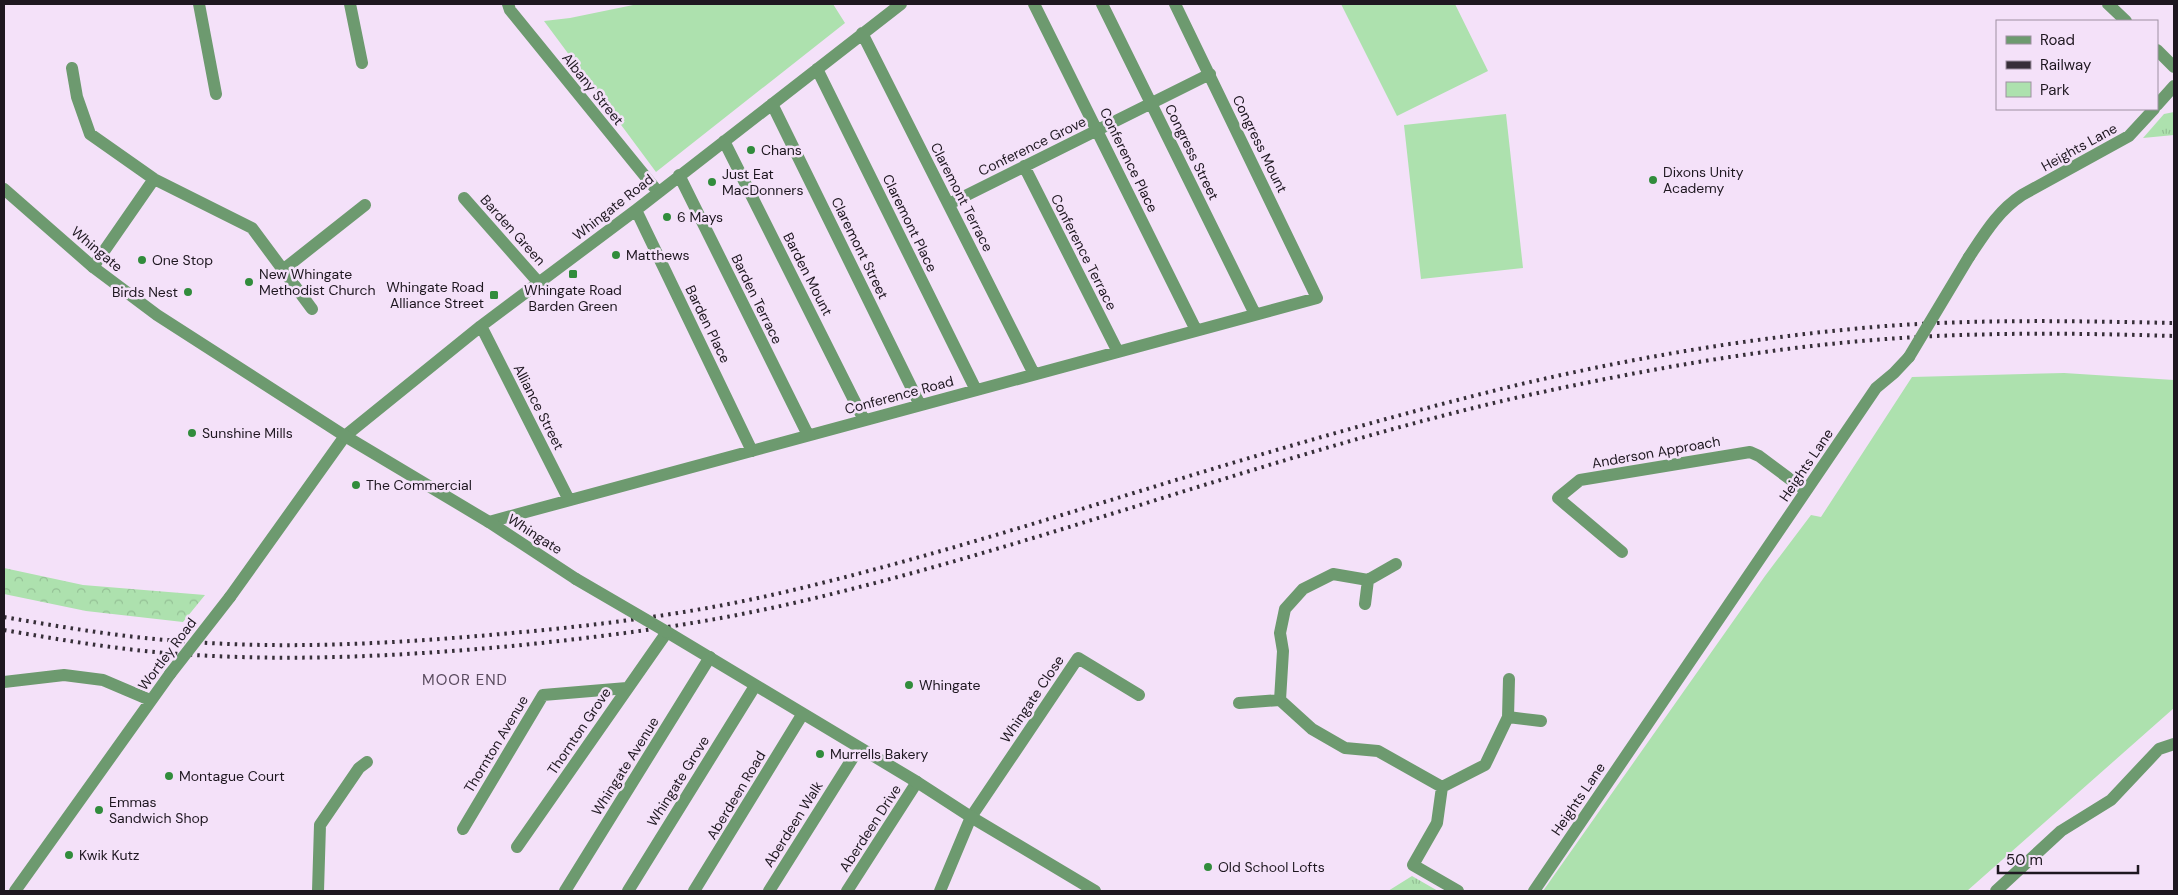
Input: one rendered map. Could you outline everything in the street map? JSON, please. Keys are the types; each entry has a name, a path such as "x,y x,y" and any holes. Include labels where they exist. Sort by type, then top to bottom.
{"street":[{"path":"198,4 216,94"},
{"path":"350,4 362,64"},
{"name":"Albany Street","path":"508,4 510,10 658,192"},
{"name":"Whingate Road","path":"345,436 481,326 636,210 901,4"},
{"name":"Conference Place","path":"1034,4 1196,330"},
{"name":"Congress Street","path":"1102,4 1255,314"},
{"name":"Congress Mount","path":"1175,4 1317,298"},
{"path":"2108,4 2125,20"},
{"name":"Claremont Terrace","path":"862,33 1034,374"},
{"path":"2158,51 2174,67"},
{"path":"72,68 77,98 90,134 154,179 252,228 312,309"},
{"name":"Claremont Place","path":"817,69 976,390"},
{"name":"Conference Grove","path":"949,204 1210,74"},
{"path":"2158,104 2174,86"},
{"name":"Claremont Street","path":"772,104 920,405"},
{"name":"Heights Lane","path":"1534,891 1876,388 1909,357 1969,257 1998,215 2022,195 2129,136 2153,110"},
{"name":"Barden Mount","path":"724,141 864,420"},
{"name":"Conference Terrace","path":"1024,166 1118,352"},
{"name":"Barden Terrace","path":"679,175 808,435"},
{"path":"93,267 154,179"},
{"name":"Whingate","path":"4,189 93,267 157,316 345,436 489,522 576,578 710,657 802,715 917,782 1081,887 1095,891"},
{"name":"Barden Green","path":"464,198 539,282"},
{"path":"284,269 365,205"},
{"name":"Barden Place","path":"636,210 752,451"},
{"name":"Conference Road","path":"489,522 1317,298"},
{"name":"Alliance Street","path":"481,326 569,500"},
{"name":"Wortley Road","path":"15,891 150,700 230,597 345,436"},
{"name":"Anderson Approach","path":"1622,552 1558,498 1580,480 1745,452 1759,456 1806,491"},
{"path":"1280,700 1283,651 1280,633 1285,609 1303,589 1333,574 1368,580 1396,564"},
{"path":"1365,604 1368,580"},
{"name":"Thornton Grove","path":"518,847 667,632"},
{"name":"Whingate Avenue","path":"565,891 710,657"},
{"name":"Whingate Close","path":"970,817 1078,658 1139,696"},
{"path":"4,682 64,675 104,680 150,700"},
{"path":"1442,786 1485,765 1508,717 1509,679"},
{"name":"Whingate Grove","path":"628,891 754,686"},
{"name":"Thornton Avenue","path":"462,829 543,695 627,688"},
{"path":"1239,704 1280,700 1312,729 1345,748 1378,751 1442,786"},
{"name":"Aberdeen Road","path":"694,891 802,715"},
{"path":"1508,717 1541,721"},
{"path":"1996,891 2061,831 2112,800 2159,749 2174,744"},
{"name":"Aberdeen Walk","path":"769,891 859,748"},
{"path":"318,891 320,825 358,768 367,762"},
{"name":"Aberdeen Drive","path":"847,891 917,782"},
{"path":"1442,786 1437,823 1413,865 1458,891"},
{"path":"940,891 970,817"}],"green space":[{"path":"638,4 833,4 845,23 656,172 544,21 570,18"},
{"path":"1341,4 1455,4 1488,71 1397,116"},
{"path":"2174,112 2174,135 2143,138 2164,114"},
{"path":"1506,114 1523,268 1421,279 1404,125"},
{"path":"2064,373 2174,380 2174,708 1967,891 1543,891 1765,576 1811,515 1821,517 1912,377"},
{"path":"4,568 83,585 205,595 183,622 86,611 4,594"},
{"path":"1412,876 1438,891 1388,891"}],"railway":[{"path":"4,617 135,637 221,644 263,645 346,644 471,637 644,618 743,601 870,571 1376,422 1467,397 1605,366 1745,342 1886,326 1994,321 2174,323"},
{"path":"4,630 135,650 263,658 346,657 471,650 612,635 743,614 870,584 1057,531 1336,445 1524,396 1614,377 1749,354 1886,339 2030,334 2174,336"}],"place":[{"name":"Chans","path":"751,150"},
{"name":"Dixons Unity Academy","path":"1653,180"},
{"name":"Just Eat MacDonners","path":"712,182"},
{"name":"6 Mays","path":"667,217"},
{"name":"Matthews","path":"616,255"},
{"name":"One Stop","path":"142,260"},
{"name":"Whingate Road Barden Green","path":"573,274"},
{"name":"New Whingate Methodist Church","path":"249,282"},
{"name":"Birds Nest","path":"188,292"},
{"name":"Whingate Road Alliance Street","path":"494,295"},
{"name":"Sunshine Mills","path":"192,433"},
{"name":"The Commercial","path":"356,485"},
{"name":"Whingate","path":"909,685"},
{"name":"Murrells Bakery","path":"820,754"},
{"name":"Montague Court","path":"169,776"},
{"name":"Emmas Sandwich Shop","path":"99,810"},
{"name":"Kwik Kutz","path":"69,855"},
{"name":"Old School Lofts","path":"1208,867"}],"district":[{"name":"MOOR END","path":"465,680"}]}
